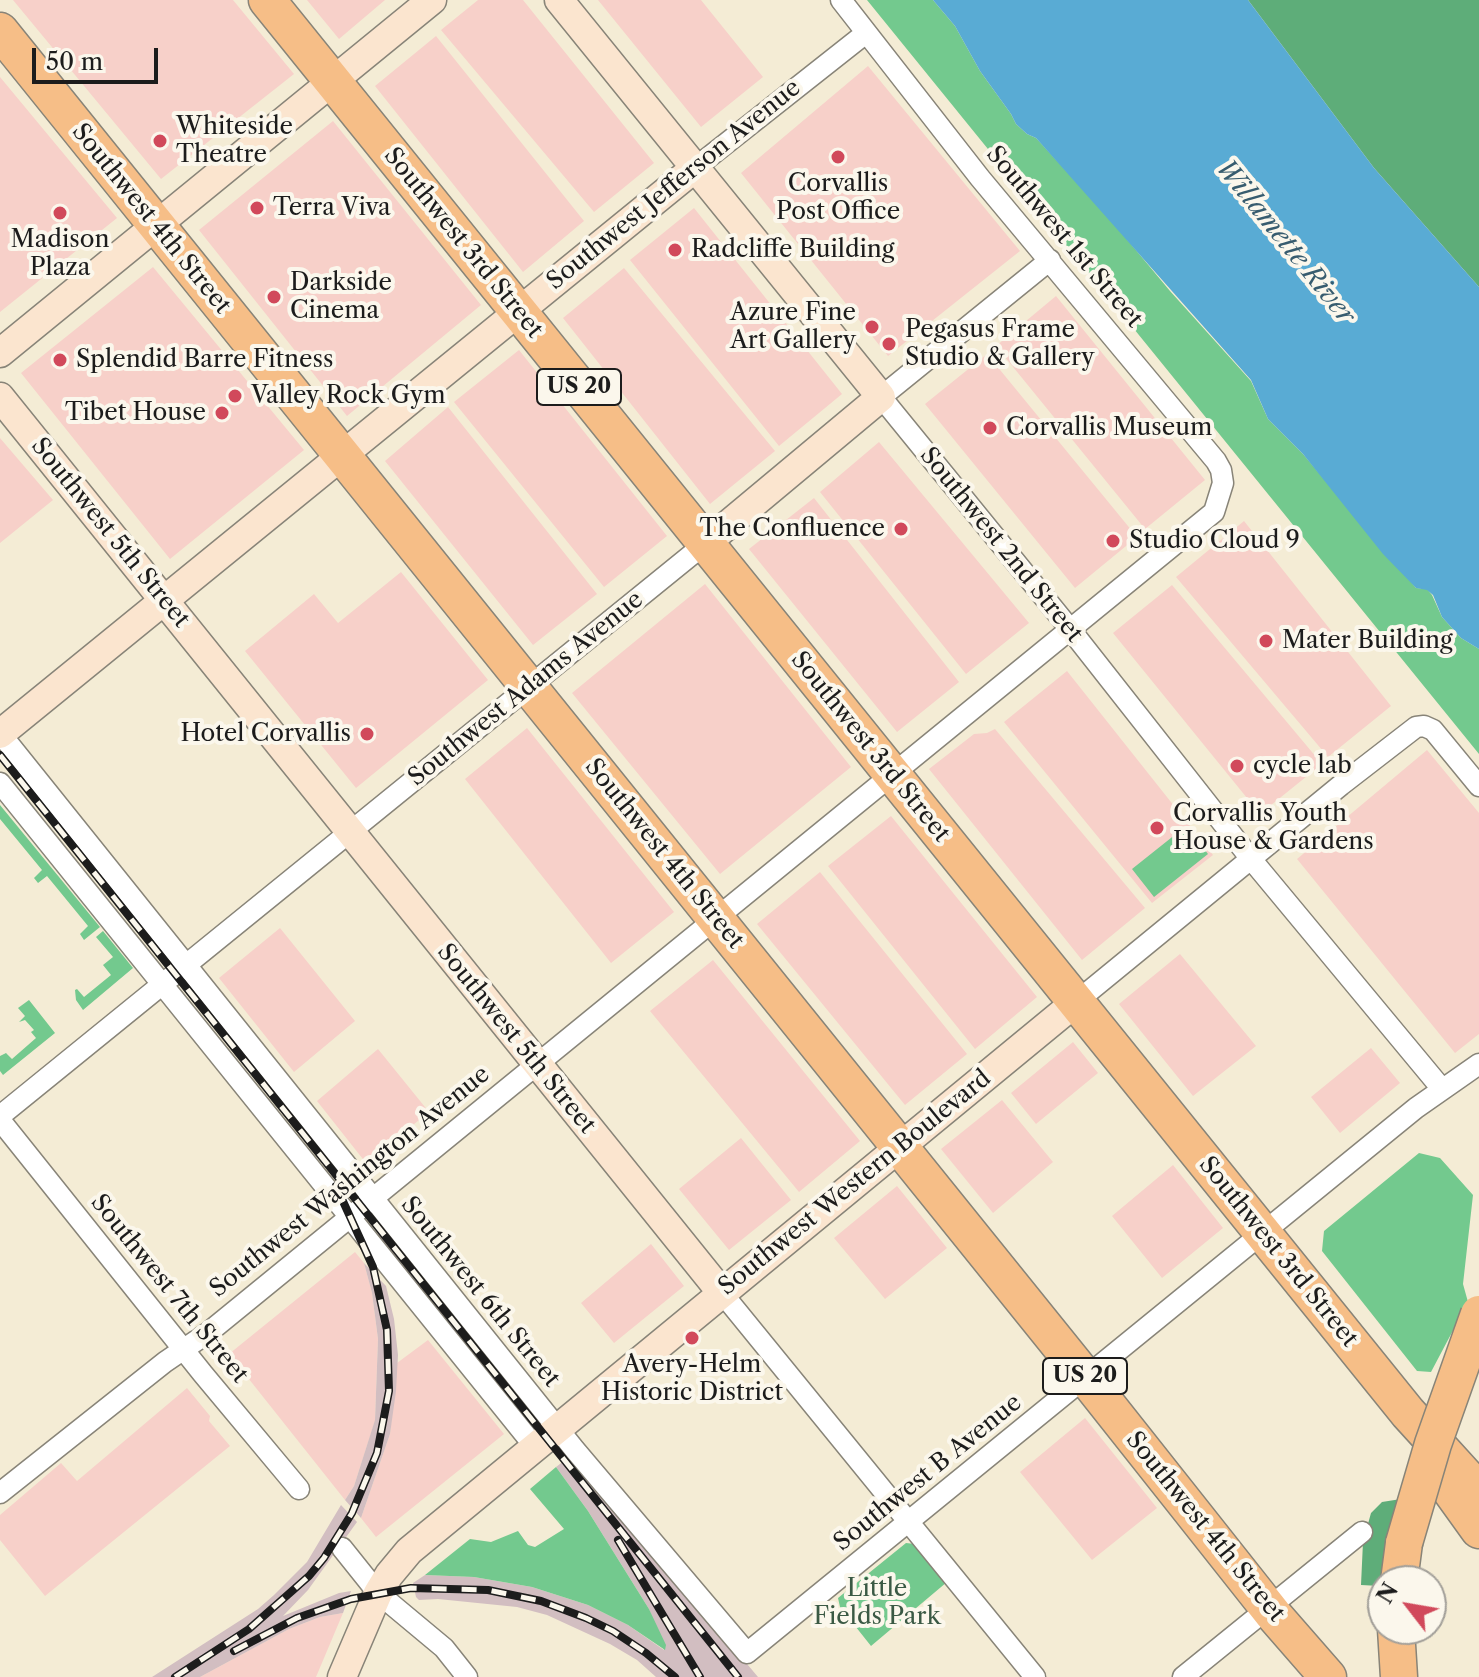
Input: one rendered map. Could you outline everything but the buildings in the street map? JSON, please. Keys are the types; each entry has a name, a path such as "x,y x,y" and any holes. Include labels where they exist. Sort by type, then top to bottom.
{"highway":[{"name":"Southwest 3rd Street","path":"267,0 1408,1413 1479,1491"},
{"name":"Southwest 4th Street","path":"0,31 1270,1610 1328,1677"},
{"path":"1401,1565 1404,1543 1433,1444 1479,1314"},
{"path":"1408,1413 1421,1449 1479,1530"},
{"path":"1270,1610 1313,1677"},
{"path":"1397,1645 1399,1677"}],"street":[{"path":"0,353 432,0"},
{"name":"Southwest 2nd Street","path":"559,0 1070,629 1251,859 1442,1089"},
{"name":"Southwest 1st Street","path":"841,0 980,178 1216,461 1223,483 1214,512"},
{"name":"Southwest Jefferson Avenue","path":"0,734 517,311 866,33"},
{"name":"Southwest Adams Avenue","path":"0,1118 1050,260"},
{"name":"Southwest 5th Street","path":"0,397 535,1063 1035,1677"},
{"name":"Southwest Washington Avenue","path":"2,1486 183,1350 351,1217 535,1063 1214,512"},
{"name":"Southwest Western Boulevard","path":"342,1677 378,1593 409,1551 1076,1002 1416,727 1433,730 1479,786"},
{"name":"Southwest 6th Street","path":"0,734 558,1428 747,1653"},
{"path":"0,783 535,1447"},
{"name":"Southwest B Avenue","path":"747,1653 1442,1089 1479,1064"},
{"name":"Southwest 7th Street","path":"0,1118 183,1350 299,1489"},
{"path":"1183,1677 1270,1610 1362,1532"},
{"path":"342,1548 378,1593 444,1648 467,1677"}],"shaded area":[{"path":"13,0 233,0 294,74 161,179"},
{"path":"307,0 385,0 339,39"},
{"path":"478,0 523,0 654,163 594,212 441,30"},
{"path":"598,0 701,0 763,77 701,127"},
{"path":"436,36 584,221 523,272 375,86"},
{"path":"868,66 1020,251 888,356 741,173"},
{"path":"0,77 117,218 0,312"},
{"path":"333,121 481,305 347,416 199,230"},
{"path":"694,208 842,394 779,446 630,260"},
{"path":"153,267 304,450 170,559 21,373"},
{"path":"624,268 775,451 710,504 563,318"},
{"path":"1056,296 1205,480 1145,529 996,346"},
{"path":"519,350 667,536 604,587 454,402"},
{"path":"987,354 1137,537 1075,588 925,404"},
{"path":"448,407 597,594 533,645 385,461"},
{"path":"0,438 53,500 0,543"},
{"path":"879,442 1029,623 966,674 820,492"},
{"path":"814,498 959,682 897,732 749,549"},
{"path":"1244,521 1391,706 1328,757 1176,577"},
{"name":"Hotel Corvallis","path":"401,572 488,680 356,788 245,651 314,594 338,623"},
{"path":"705,584 851,767 720,874 572,693"},
{"path":"1172,585 1322,764 1260,814 1113,633"},
{"path":"1067,671 1213,855 1152,903 1004,722"},
{"path":"527,728 674,912 611,963 465,779"},
{"path":"995,729 1145,908 1082,960 929,769 974,734"},
{"path":"1427,750 1479,813 1479,1034 1455,1053 1297,859"},
{"path":"891,816 1037,997 975,1049 828,866"},
{"path":"820,872 967,1054 905,1105 757,924"},
{"path":"280,928 355,1021 294,1072 219,978"},
{"path":"1180,954 1256,1046 1193,1096 1119,1004"},
{"path":"713,960 860,1141 799,1192 650,1011"},
{"path":"1073,1042 1098,1073 1036,1124 1011,1093"},
{"path":"1371,1048 1400,1083 1340,1133 1311,1097"},
{"path":"378,1049 429,1112 366,1163 317,1101"},
{"path":"1002,1100 1053,1162 993,1213 941,1149"},
{"path":"741,1138 791,1200 729,1250 679,1189"},
{"path":"1173,1165 1223,1228 1162,1278 1112,1216"},
{"path":"897,1186 947,1248 885,1299 834,1238"},
{"path":"387,1227 533,1410 523,1418 377,1235"},
{"path":"651,1244 684,1286 614,1343 581,1303"},
{"path":"355,1252 364,1263 372,1293 378,1339 375,1421 354,1486 345,1500 229,1354"},
{"path":"364,1263 386,1286 398,1355 390,1434 361,1518 345,1500 354,1486 375,1420 378,1339 372,1293"},
{"path":"428,1340 504,1434 376,1537 361,1518 390,1434 397,1363"},
{"path":"187,1388 230,1446 45,1596 0,1540 0,1515 61,1463 77,1481"},
{"path":"1085,1418 1157,1508 1092,1560 1020,1472"},
{"path":"569,1457 758,1677 656,1677 637,1660 610,1644 547,1615 517,1607 419,1600 416,1597 413,1583 425,1575 474,1577 532,1587 588,1605 628,1625 664,1650 649,1609 588,1511 556,1467"},
{"path":"341,1505 357,1522 308,1590 283,1616 351,1591 343,1613 320,1617 289,1629 200,1677 152,1677 258,1609 274,1595 307,1562"},
{"path":"343,1613 316,1677 200,1677 289,1629 320,1617"}],"green space":[{"path":"867,0 933,0 955,26 980,71 1016,124 1036,138 1105,213 1251,381 1268,419 1303,454 1416,588 1427,589 1442,617 1461,638 1479,649 1479,754"},
{"path":"1248,0 1479,0 1479,287 1374,168"},
{"path":"0,805 100,927 84,940 80,934 88,926 47,876 38,883 34,878 42,870 0,819"},
{"path":"1186,826 1208,854 1154,897 1132,869"},
{"path":"103,931 133,968 83,1010 76,1000 75,990 84,997 111,975 103,965 113,957 96,937"},
{"path":"29,1000 55,1033 3,1075 0,1056 6,1053 12,1059 36,1038 31,1032 34,1030 25,1020 19,1022 25,1016 18,1008"},
{"path":"1419,1153 1440,1158 1473,1195 1463,1284 1468,1302 1431,1372 1417,1371 1322,1251 1324,1231"},
{"path":"556,1467 588,1511 649,1609 666,1645 665,1650 628,1625 588,1605 532,1587 474,1577 425,1575 470,1539 491,1542 518,1531 528,1545 535,1547 564,1529 530,1489"},
{"path":"1401,1499 1385,1565 1367,1565 1367,1585 1361,1585 1363,1542 1371,1513 1382,1502"},
{"name":"Little Fields Park","path":"906,1543 915,1544 947,1582 871,1646 840,1607 838,1598"}],"water":[{"name":"Willamette River","path":"933,0 1248,0 1374,168 1479,287 1479,649 1461,638 1442,617 1433,595 1416,588 1383,554 1303,454 1268,419 1251,380 1036,138 1016,124 980,71 955,26"}],"railway":[{"path":"0,755 738,1677"},
{"path":"175,1677 249,1629 309,1576 352,1513 377,1453 389,1391 387,1330 373,1267 336,1186"},
{"path":"618,1540 700,1677"},
{"path":"234,1651 297,1618 351,1599 411,1588 488,1590 541,1601 586,1618 613,1631 675,1677"}],"place":[{"name":"Whiteside Theatre","path":"160,141"},
{"name":"Corvallis Post Office","path":"838,157"},
{"name":"Terra Viva","path":"257,208"},
{"name":"Madison Plaza","path":"60,213"},
{"name":"Radcliffe Building","path":"675,250"},
{"name":"Darkside Cinema","path":"274,297"},
{"name":"Azure Fine Art Gallery","path":"872,327"},
{"name":"Pegasus Frame Studio & Gallery","path":"889,344"},
{"name":"Splendid Barre Fitness","path":"60,360"},
{"name":"Valley Rock Gym","path":"235,396"},
{"name":"Tibet House","path":"222,413"},
{"name":"Corvallis Museum","path":"990,428"},
{"name":"The Confluence","path":"901,529"},
{"name":"Studio Cloud 9","path":"1113,541"},
{"name":"Mater Building","path":"1266,641"},
{"name":"Hotel Corvallis","path":"367,734"},
{"name":"cycle lab","path":"1237,766"},
{"name":"Corvallis Youth House & Gardens","path":"1157,828"},
{"name":"Avery-Helm Historic District","path":"692,1338"}]}
